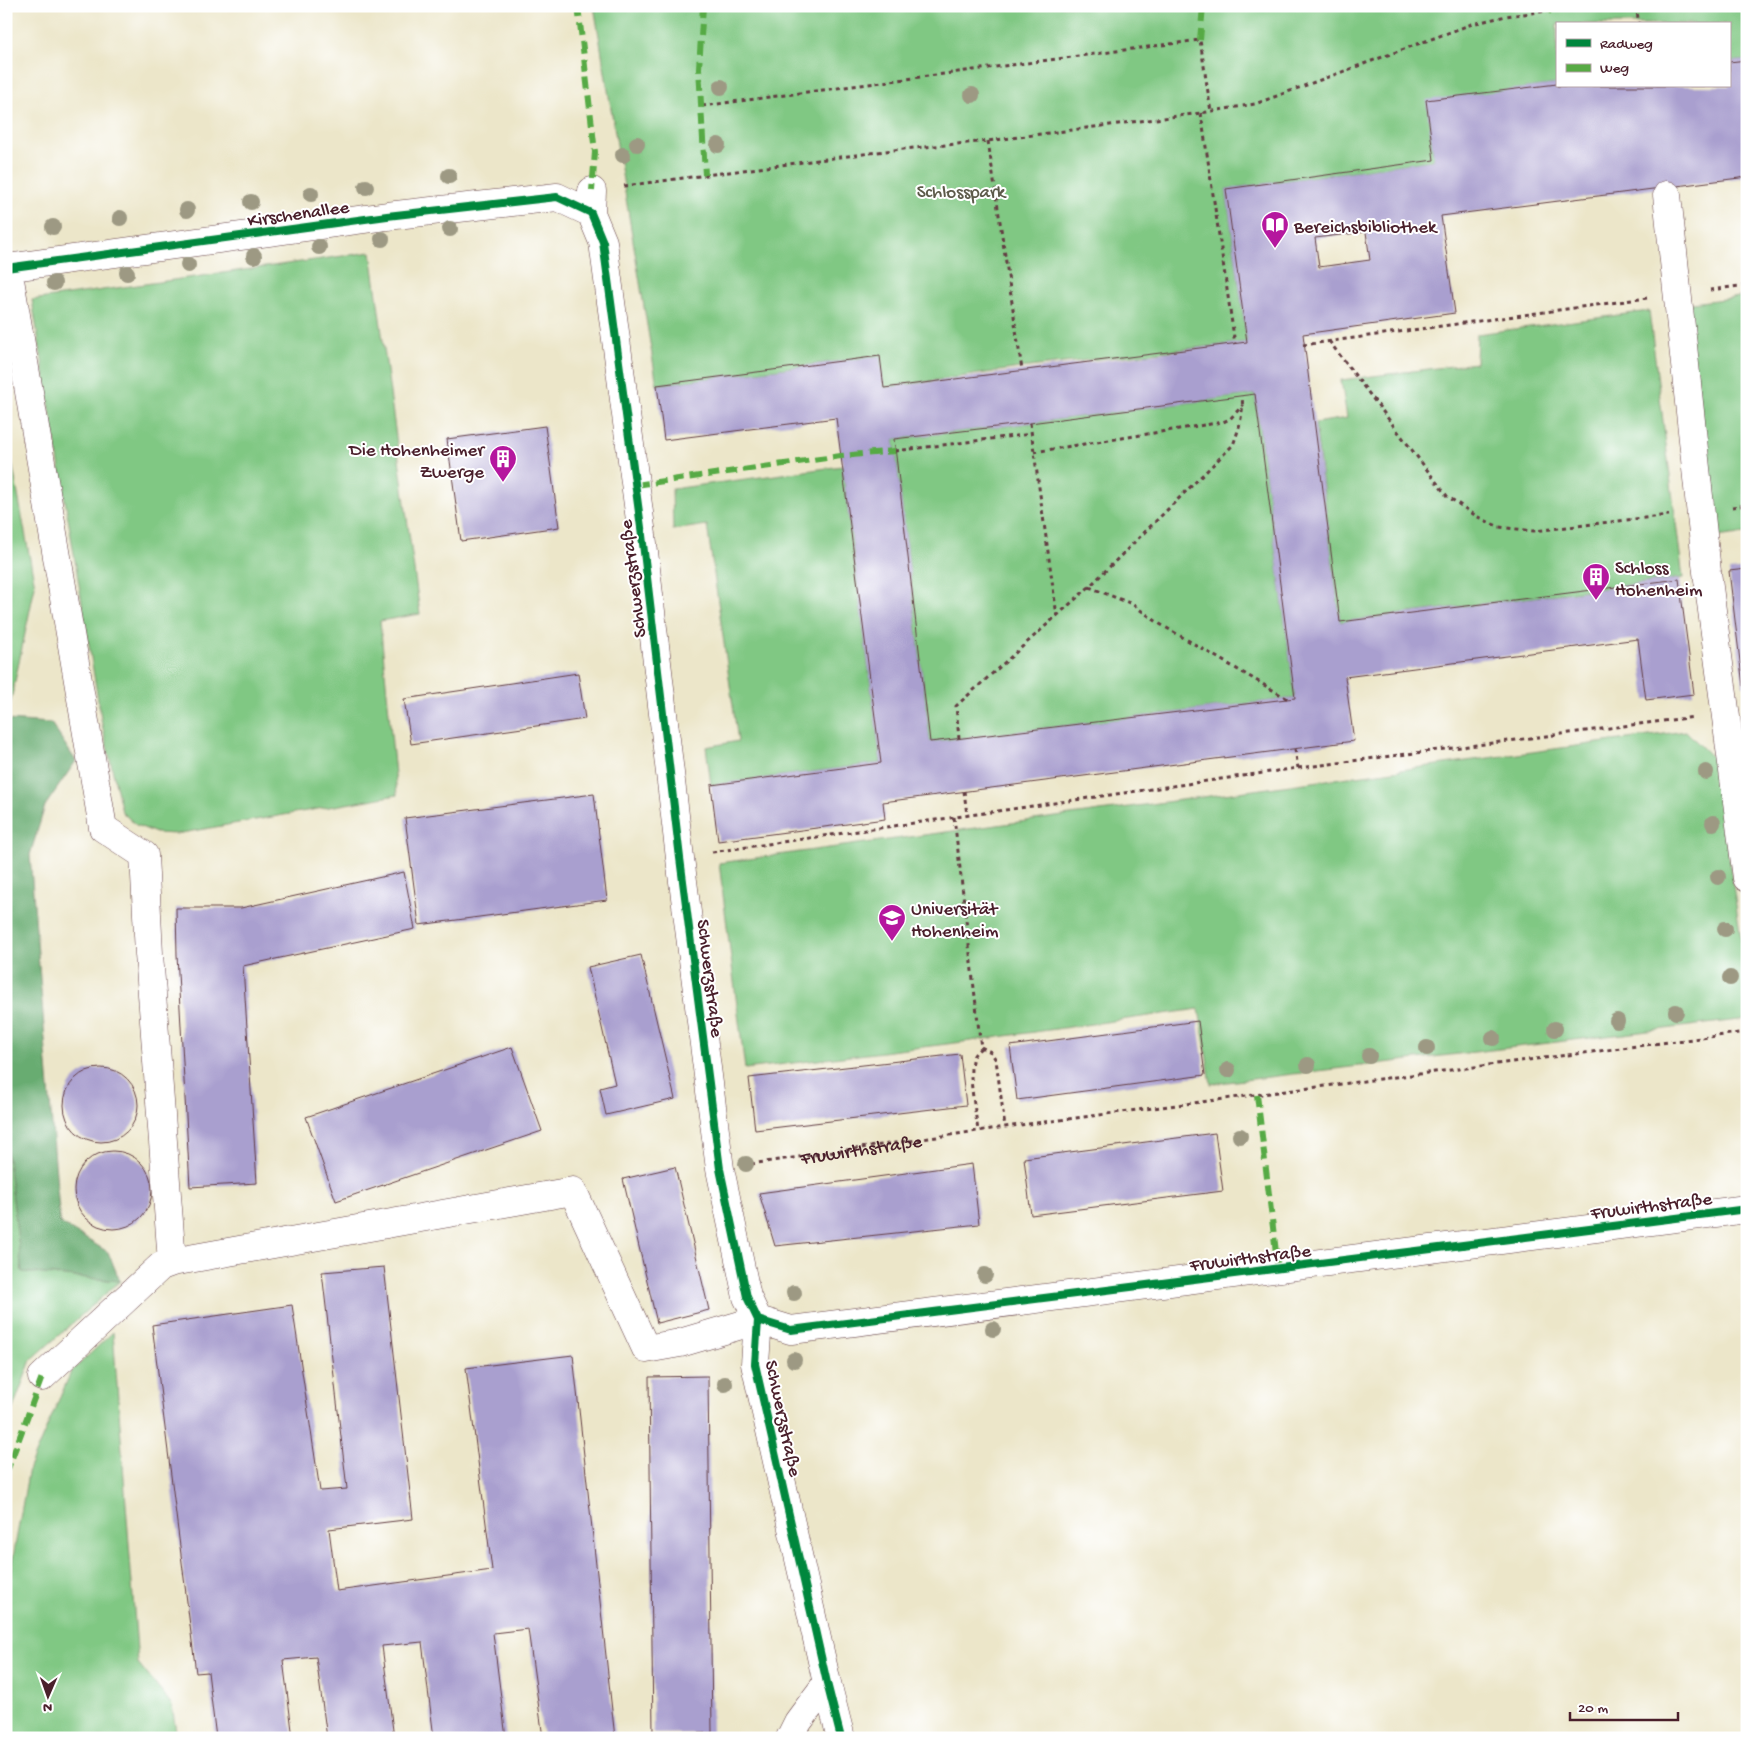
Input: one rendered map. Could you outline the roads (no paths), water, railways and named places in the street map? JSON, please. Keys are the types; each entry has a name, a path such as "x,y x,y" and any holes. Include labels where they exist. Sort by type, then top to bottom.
{"street":[{"path":"1666,194 1707,572 1747,878"},
{"name":"Kirschenallee","path":"7,268 387,216 557,197 591,202"},
{"name":"Schwerzstraße","path":"591,202 604,242 720,1169 747,1297 758,1320 755,1364 840,1738"},
{"path":"7,268 103,828 144,856 149,954 172,1262"},
{"path":"42,1377 161,1266 172,1262 573,1191 646,1348 680,1342 758,1320"},
{"name":"Fruwirthstraße","path":"758,1320 791,1330 1747,1208"},
{"path":"790,1738 798,1722 826,1683"}],"place":[{"name":"Bereichsbibliothek","path":"1275,249"},
{"name":"Die Hohenheimer Zwerge","path":"503,483"},
{"name":"Schloss Hohenheim","path":"1596,601"},
{"name":"Universität Hohenheim","path":"892,942"}],"park label":[{"name":"Schlosspark","path":"961,190"}]}
